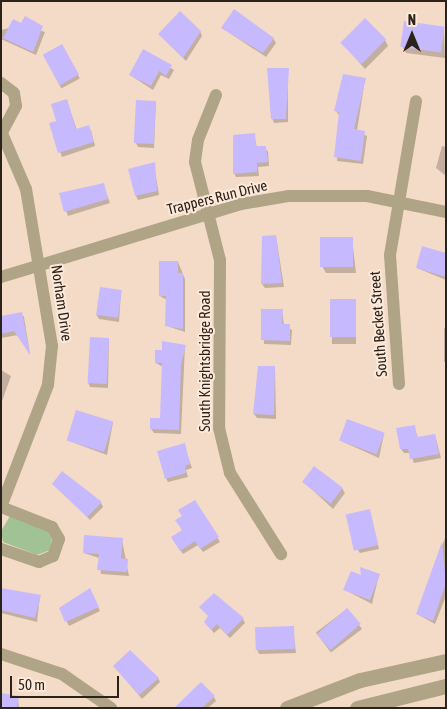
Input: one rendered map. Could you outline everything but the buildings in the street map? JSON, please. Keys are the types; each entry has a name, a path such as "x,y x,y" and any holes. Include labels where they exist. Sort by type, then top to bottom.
{"street":[{"name":"Norham Drive","path":"1,83 14,93 16,106 2,131 22,175 52,326 51,367 1,507"},
{"name":"South Knightsbridge Road","path":"216,95 196,151 195,170 221,276 221,442 236,486 281,554"},
{"name":"South Becket Street","path":"399,384 389,281 399,202 416,101"},
{"name":"Trappers Run Drive","path":"1,277 207,214 309,194 399,202 446,212"},
{"path":"1,507 52,527 59,539 53,556 38,562 1,549"},
{"path":"1,654 62,674 112,708"},
{"path":"287,708 360,680 446,661"},
{"path":"357,708 446,686"}],"green space":[{"path":"10,516 47,530 52,538 50,550 37,555 3,542 1,531"}]}
